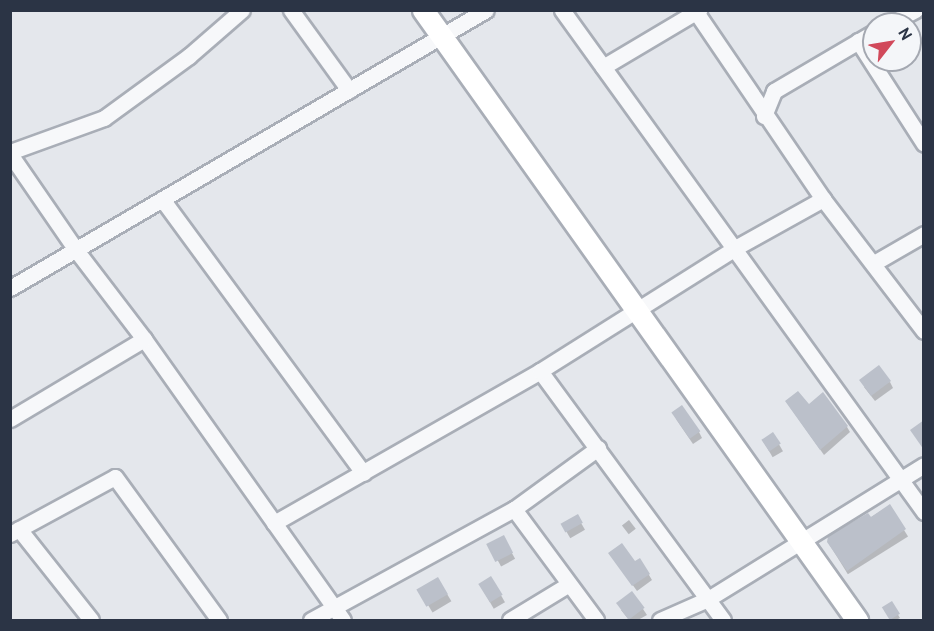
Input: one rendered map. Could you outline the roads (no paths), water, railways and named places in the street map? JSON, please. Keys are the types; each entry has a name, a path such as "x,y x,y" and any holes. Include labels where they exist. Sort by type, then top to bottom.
{"street":[{"path":"242,10 189,56 104,118 10,153 76,250 144,339 338,614"},
{"path":"291,10 349,90"},
{"path":"423,10 857,621"},
{"path":"10,288 486,10"},
{"path":"562,10 924,512"},
{"path":"603,67 698,11 765,116 823,199 874,263 924,332"},
{"path":"765,116 774,91 862,39"},
{"path":"858,41 924,144"},
{"path":"162,199 363,473"},
{"path":"274,523 540,371 735,248 823,199"},
{"path":"874,263 924,234"},
{"path":"10,419 144,339"},
{"path":"540,371 723,621"},
{"path":"311,621 338,614 514,509 598,448"},
{"path":"660,621 708,599 924,465"},
{"path":"91,621 15,531 116,477 219,621"},
{"path":"514,509 596,621"},
{"path":"510,621 569,584"}]}
